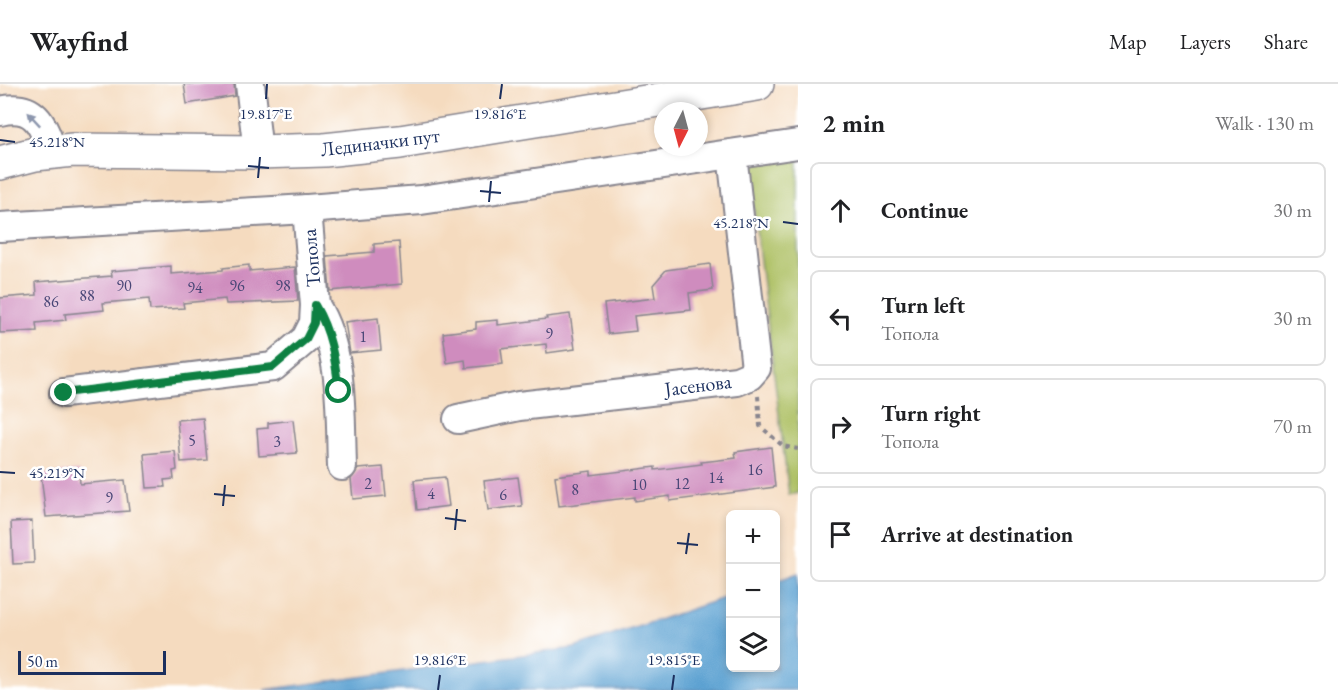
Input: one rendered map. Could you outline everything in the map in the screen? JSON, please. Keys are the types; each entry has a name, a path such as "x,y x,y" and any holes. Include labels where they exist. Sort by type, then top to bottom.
{"main road":[{"name":"Лединачки пут","path":"0,163 52,152 103,149 258,152 324,150 400,142 757,84"}],"street":[{"path":"250,84 258,152"},
{"path":"0,111 15,108 26,110 36,118 47,135 52,152"},
{"path":"0,227 421,200 798,144"},
{"name":"Јасенова","path":"458,419 519,406 737,381 749,376 756,368 732,154"},
{"name":"Топола","path":"64,393 273,367 306,339 314,323 315,305 307,209"},
{"path":"315,305 326,323 335,353 342,466"}],"path":[{"path":"756,368 760,426 783,446 798,449"}],"green space":[{"path":"798,132 798,493 789,495 745,140"}],"water":[{"path":"798,573 798,690 264,690 574,648 726,597 726,672 780,672 780,580"}],"building":[{"path":"184,84 234,84 235,96 187,104"},
{"path":"399,242 402,284 330,291 327,256 374,252 374,244"},
{"path":"710,264 713,290 689,293 691,310 634,316 636,331 608,334 604,304 655,298 653,285 666,270"},
{"path":"249,265 249,271 295,267 298,301 226,304 225,299 183,303 184,308 150,310 149,299 103,303 104,310 65,314 66,320 36,323 37,331 0,333 0,298 37,295 36,282 112,276 111,271 171,266 171,274 223,270 223,268"},
{"path":"570,314 575,349 547,353 546,344 501,349 503,364 466,368 465,360 447,363 443,333 476,329 476,322 498,320 498,325"},
{"path":"378,318 381,350 350,353 345,322"},
{"path":"203,418 207,460 181,462 177,420"},
{"path":"293,420 297,453 259,456 257,429 268,428 268,423"},
{"path":"771,447 775,487 670,501 670,496 635,501 635,497 559,506 555,476 591,471 591,475 655,467 655,470 702,464 701,462 736,458 735,452"},
{"path":"175,451 177,470 173,471 174,479 164,480 165,487 147,488 144,454"},
{"path":"383,467 386,496 353,499 351,479 358,469"},
{"path":"79,471 80,484 125,480 129,511 46,517 41,475"},
{"path":"445,477 449,506 417,510 414,480"},
{"path":"518,477 522,506 488,510 484,481"},
{"path":"32,521 34,563 13,564 11,522"}],"route":[{"path":"64,393 273,367 306,339 314,323 315,305 326,323 335,353 339,391"}]}
